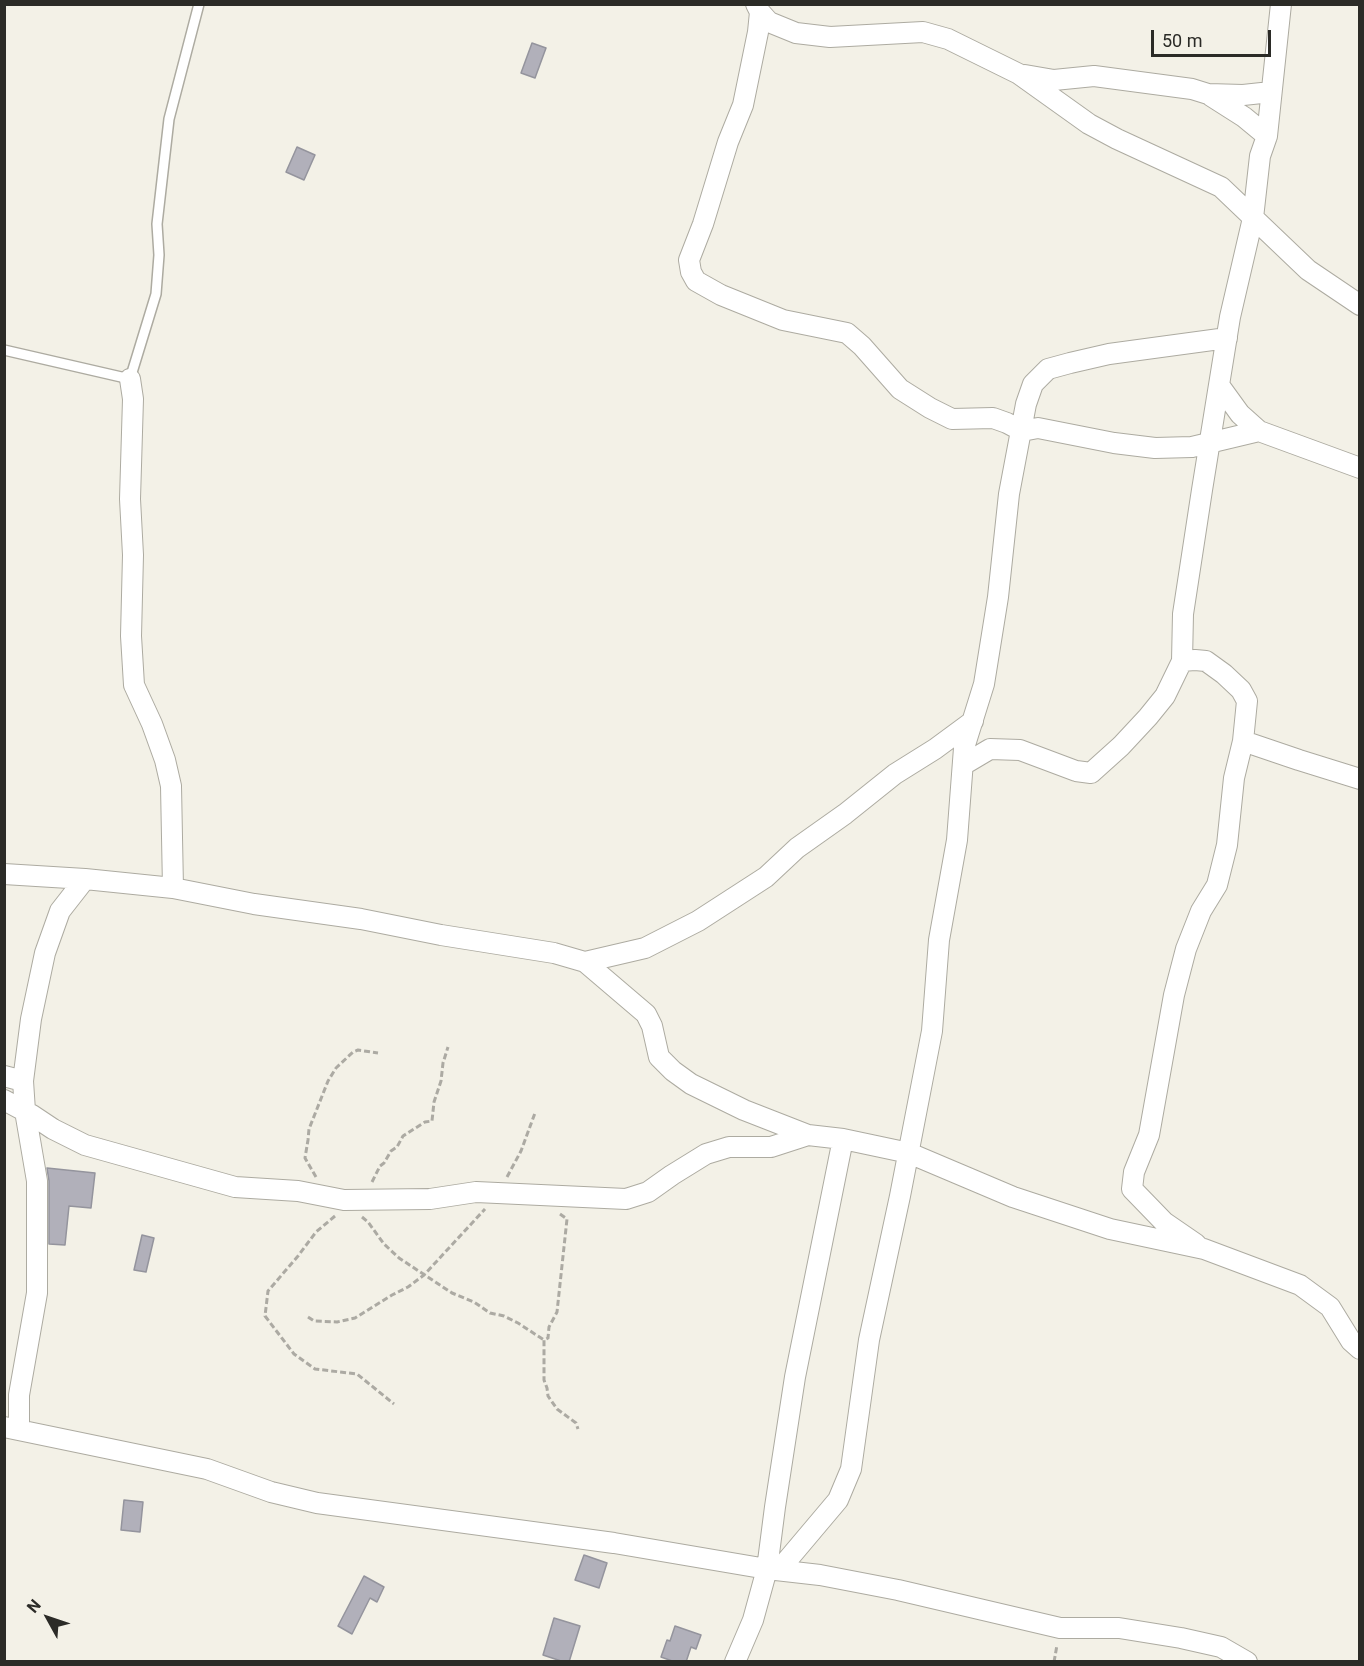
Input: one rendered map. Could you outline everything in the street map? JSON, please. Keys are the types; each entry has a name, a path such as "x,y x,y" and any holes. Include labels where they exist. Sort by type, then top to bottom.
{"street":[{"path":"963,765 990,749 1020,750 1076,771 1091,773 1149,717 1165,696 1182,661 1183,614 1227,338 1253,218 1260,156 1267,136 1281,4"},
{"path":"758,8 769,22 796,33 830,37 923,32 948,39 1020,74 1089,124 1221,187 1308,270 1359,305"},
{"path":"758,8 758,32 742,105 690,260 691,272 696,281 722,295 783,320 847,333 862,346 900,389 952,419 993,418 1022,431 1038,428 1114,443 1155,448 1192,447 1259,431"},
{"path":"1020,74 1054,80 1094,76 1192,89 1208,94 1244,117 1267,136"},
{"path":"1208,94 1244,95 1271,92"},
{"path":"773,1570 838,1500 851,1469 869,1340 909,1153 932,1031 939,940 957,840 964,748 984,684 998,597 1010,494 1026,404 1032,384 1048,369 1109,354 1227,338"},
{"path":"130,379 133,399 130,499 133,555 131,636 134,685 152,724 165,760 171,786 173,888"},
{"path":"1219,385 1240,414 1259,431 1359,468"},
{"path":"1182,661 1206,661 1224,674 1240,690 1247,701 1243,741 1234,778 1227,845 1217,885 1201,911 1186,949 1174,995 1149,1135 1134,1173 1132,1189 1164,1222 1204,1249"},
{"path":"585,962 645,948 698,921 766,877 797,848 895,774 972,721"},
{"path":"1243,741 1359,778"},
{"path":"4,874 173,888 254,904 361,919 441,935 554,952 585,962 646,1014 652,1026 659,1057 690,1084 744,1110 808,1135 843,1139 909,1153 1013,1197 1110,1229 1204,1249 1300,1285 1330,1307 1351,1341 1359,1349"},
{"path":"85,879 60,911 45,953 31,1019 14,1078 25,1111 37,1181 37,1293 12,1428 207,1469 271,1492 317,1503 614,1543 773,1570 820,1575 898,1590 1060,1628 1119,1628 1181,1638 1221,1647 1247,1662"},
{"path":"4,1100 85,1145 234,1187 298,1191 344,1200 430,1199 477,1192 626,1199 648,1192 706,1154 729,1147 771,1147 808,1135"},
{"path":"735,1662 773,1570 775,1507 795,1377 843,1139"}],"lane":[{"path":"4,350 130,379 156,294 159,255 157,224 169,119 199,4"}],"path":[{"path":"394,1404 357,1374 315,1369 294,1354 265,1317 268,1291 316,1232 339,1211 364,1195 380,1166 397,1147 403,1136 425,1122 432,1121 434,1102 448,1047"},
{"path":"308,1317 314,1321 337,1322 355,1318 424,1275 498,1193 521,1150 536,1113"},
{"path":"558,1213 567,1219 557,1312 549,1327 548,1338 544,1340 544,1380 548,1396 557,1409 576,1423 578,1429"}],"building":[{"path":"532,43 546,48 535,78 521,73"},
{"path":"297,147 315,155 304,180 286,172"},
{"path":"47,1168 95,1173 91,1208 69,1206 65,1245 49,1244"},
{"path":"142,1235 154,1238 146,1272 134,1270"},
{"path":"124,1500 143,1502 140,1532 121,1530"},
{"path":"584,1555 607,1563 599,1588 575,1580"},
{"path":"364,1576 384,1587 377,1602 370,1598 352,1634 338,1626"},
{"path":"554,1618 580,1626 569,1662 543,1655"},
{"path":"675,1626 701,1635 696,1649 691,1647 686,1662 675,1662 661,1657"}]}
